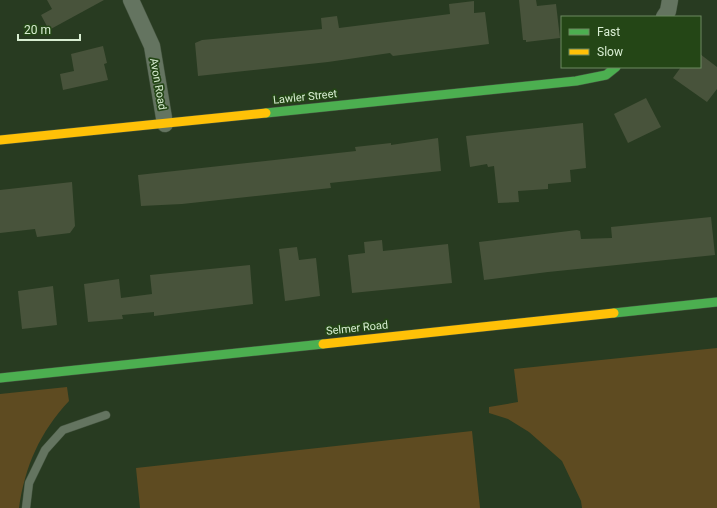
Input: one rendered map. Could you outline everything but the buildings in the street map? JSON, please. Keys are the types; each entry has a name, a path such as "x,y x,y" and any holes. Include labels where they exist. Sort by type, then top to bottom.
{"street":[{"name":"Avon Road","path":"131,0 152,46 165,124"},
{"path":"665,16 668,11 670,0"},
{"name":"Lawler Street","path":"0,140 576,81 606,75 613,69"},
{"name":"Selmer Road","path":"0,378 717,302"}],"lane":[{"path":"26,508 29,483 45,450 63,430 106,415"}],"shaded area":[{"path":"717,348 717,508 582,508 581,501 562,461 529,432 508,419 489,413 489,407 518,402 514,369"},
{"path":"67,387 69,401 50,425 35,450 25,478 19,508 0,508 0,394"},
{"path":"472,431 480,508 140,508 136,468"}],"traffic: fast":[{"path":"266,113 576,81 606,75 615,68"},
{"path":"614,313 717,302"},
{"path":"0,378 323,344"}],"traffic: slow":[{"path":"0,140 266,113"},
{"path":"323,344 614,313"}]}
